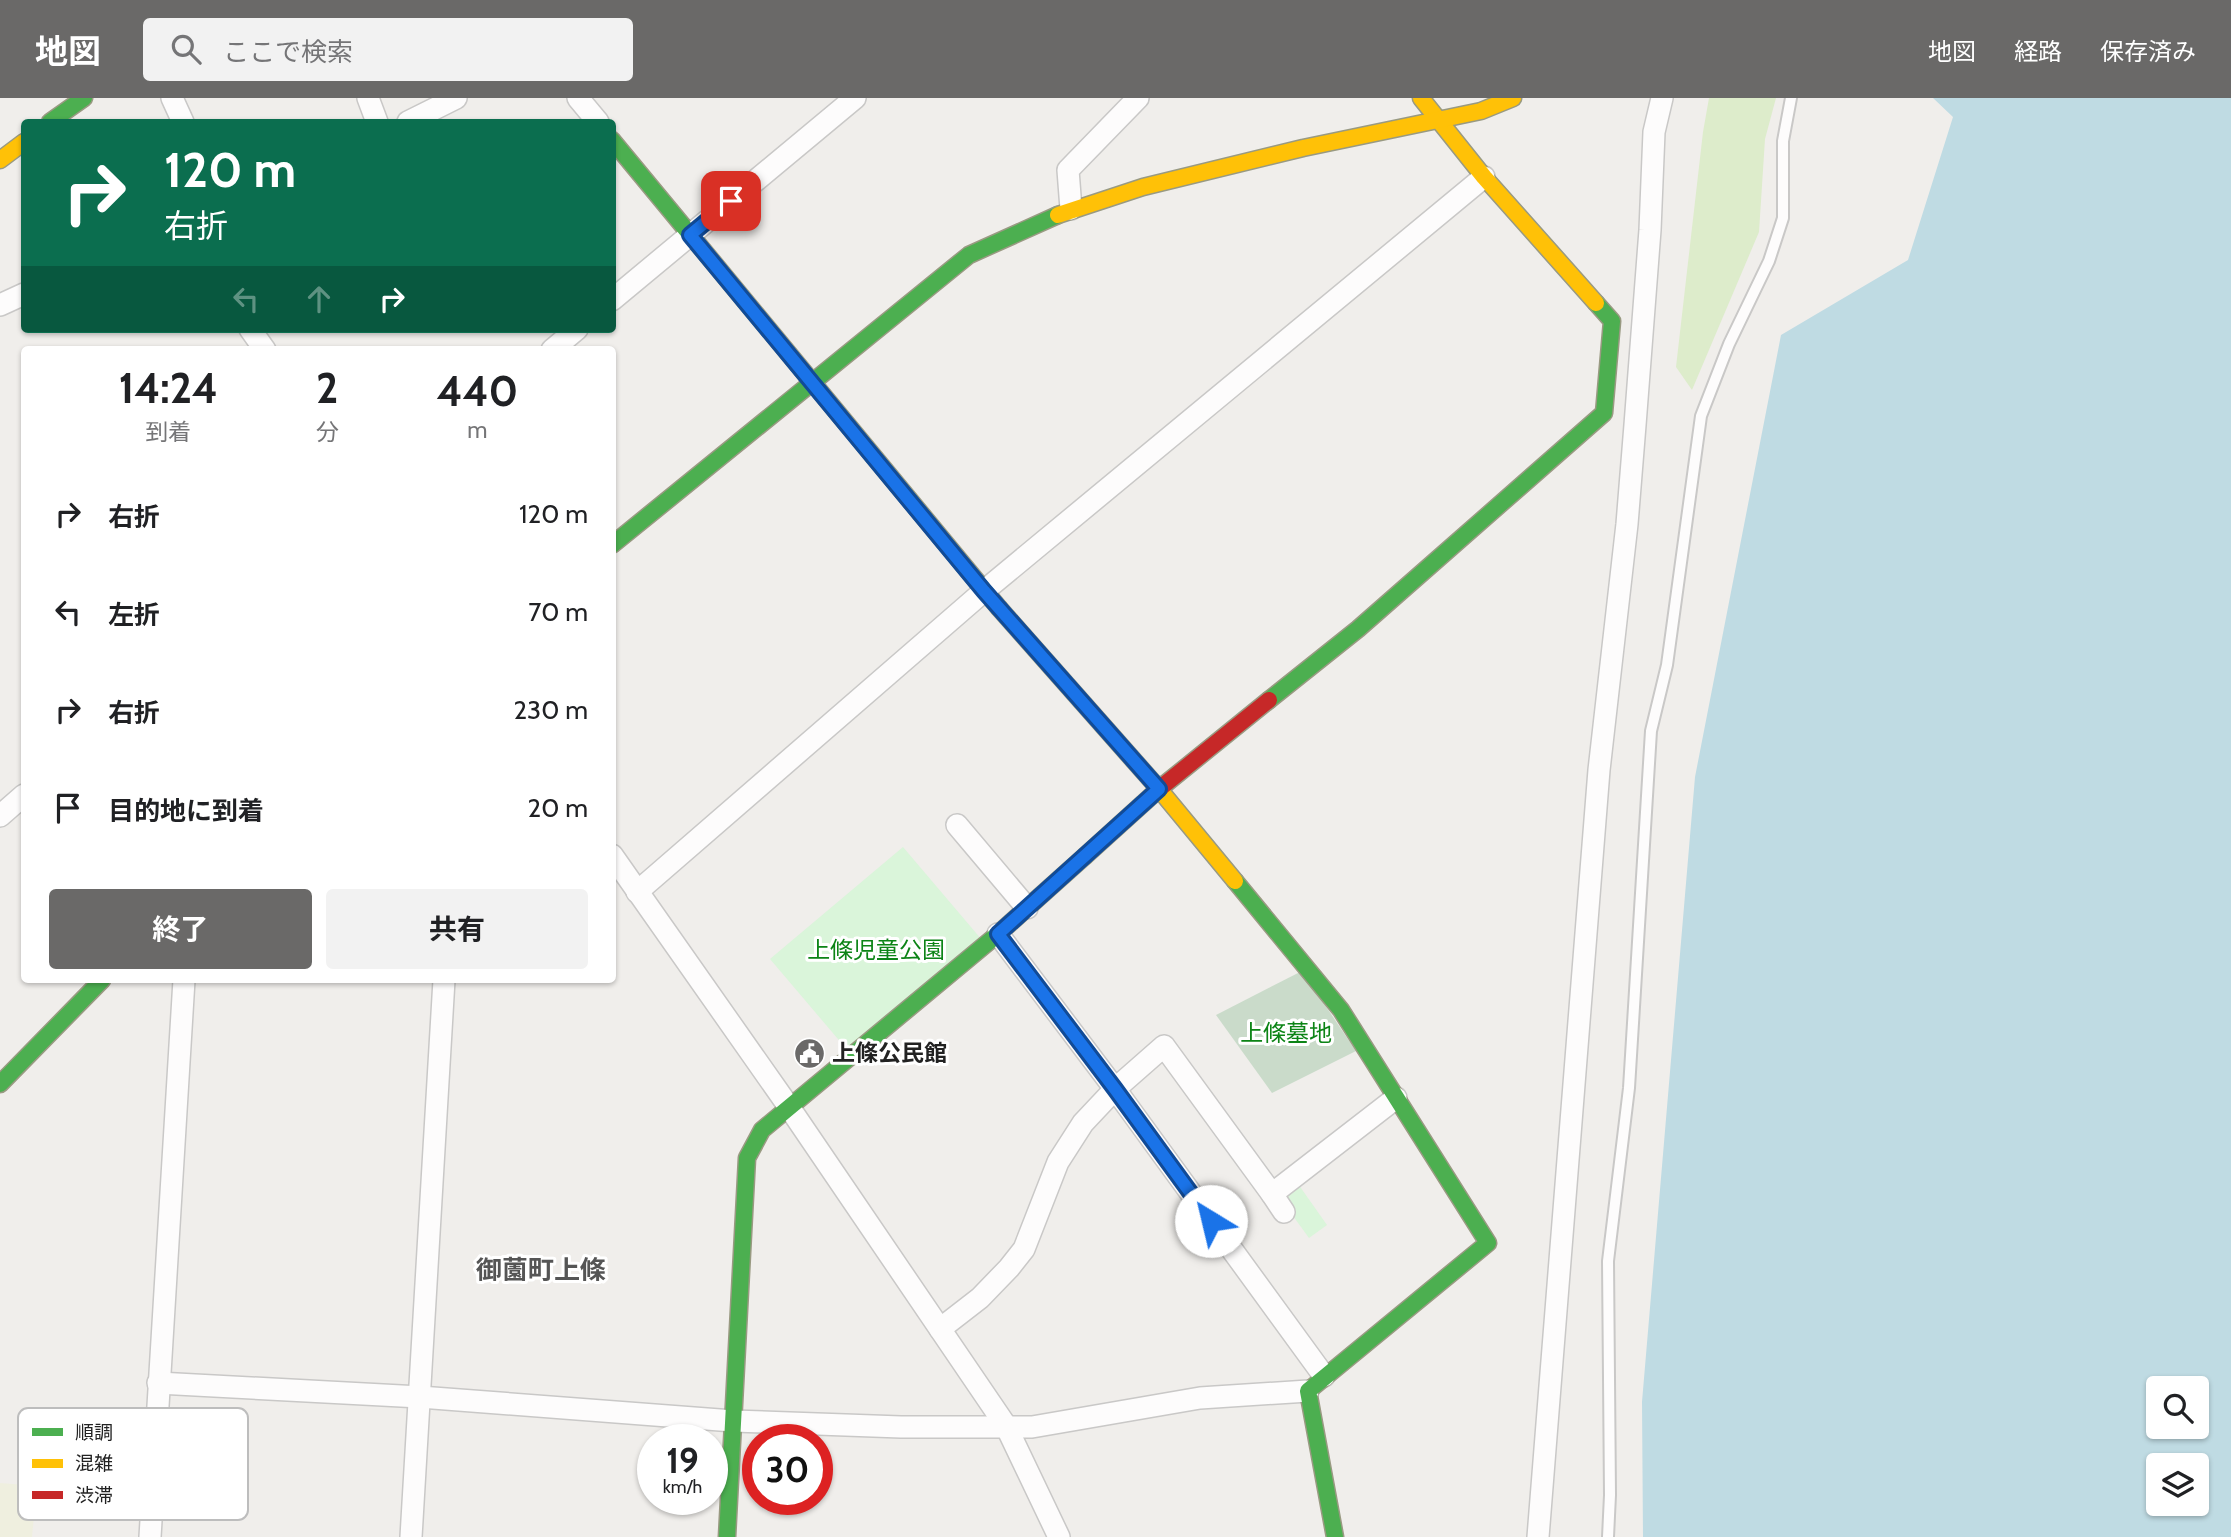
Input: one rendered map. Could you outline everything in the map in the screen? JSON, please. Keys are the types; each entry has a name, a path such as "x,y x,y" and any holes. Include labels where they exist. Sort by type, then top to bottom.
{"street":[{"path":"54,119 84,98"},
{"path":"172,98 182,119"},
{"path":"368,98 376,119"},
{"path":"414,119 456,98"},
{"path":"578,98 596,119"},
{"path":"616,297 855,98"},
{"path":"1071,209 1068,170 1138,98"},
{"path":"727,1537 747,1158 762,1130 998,934 1159,789 1358,629 1604,413 1612,321 1484,177 1421,98"},
{"path":"616,542 969,255 1071,209 1143,187 1303,148 1481,111 1513,98"},
{"path":"1538,1537 1599,770 1627,524 1650,230 1654,132 1662,98"},
{"path":"0,160 21,144"},
{"path":"158,1383 420,1398 733,1421 901,1427 1032,1427 1200,1398 1308,1391 1488,1243 1340,1010 1159,789 984,591 616,145"},
{"path":"638,892 984,591 1484,177"},
{"path":"0,305 21,295"},
{"path":"557,346 573,333"},
{"path":"0,816 21,798"},
{"path":"957,825 1027,908"},
{"path":"616,861 789,1107 1006,1426 1059,1537"},
{"path":"998,934 1115,1089 1324,1376"},
{"path":"0,1084 99,983"},
{"path":"157,1408 184,983"},
{"path":"411,1537 444,983"},
{"path":"940,1329 981,1298 1009,1268 1024,1249 1058,1162 1083,1123 1115,1089 1164,1046 1284,1212"},
{"path":"1272,1194 1396,1098"},
{"path":"1308,1391 1335,1537"}],"lane":[{"path":"1608,1537 1608,1261 1629,1088 1651,731 1667,665 1701,416 1729,344 1769,261 1783,218 1783,141 1791,98"}],"green space":[{"path":"1709,98 1776,98 1765,139 1759,232 1692,390 1676,367"},
{"name":"上條児童公園","path":"903,847 982,940 849,1052 770,959"},
{"name":"上條墓地","path":"1302,971 1356,1051 1272,1093 1216,1015"},
{"path":"1296,1181 1327,1225 1309,1238 1277,1194"},
{"path":"0,1483 18,1484 18,1520 34,1520 32,1537 0,1537"}],"water":[{"path":"1933,98 2231,98 2231,1537 1643,1537 1642,1402 1695,777 1781,335 1908,260 1953,117"}],"traffic: fast":[{"path":"54,119 84,98"},
{"path":"616,145 999,608"},
{"path":"616,542 969,255 1058,215"},
{"path":"1269,700 1358,629 1604,413 1612,321 1596,303"},
{"path":"727,1537 747,1158 762,1130 998,934 1085,856"},
{"path":"1235,881 1341,1010 1488,1243 1308,1391 1335,1537"},
{"path":"0,1084 99,983"}],"traffic: slow":[{"path":"1421,98 1484,177 1596,303"},
{"path":"1058,215 1143,187 1303,148 1481,111 1513,98"},
{"path":"0,160 21,144"},
{"path":"999,608 1159,789 1235,881"}],"traffic: jam":[{"path":"1085,856 1159,789 1269,700"}],"place":[{"name":"上條公民館","path":"809,1053"}],"district":[{"name":"御薗町上條","path":"541,1270"}],"route":[{"path":"731,201 690,235 984,591 1159,789 998,934 1211,1221"}]}
